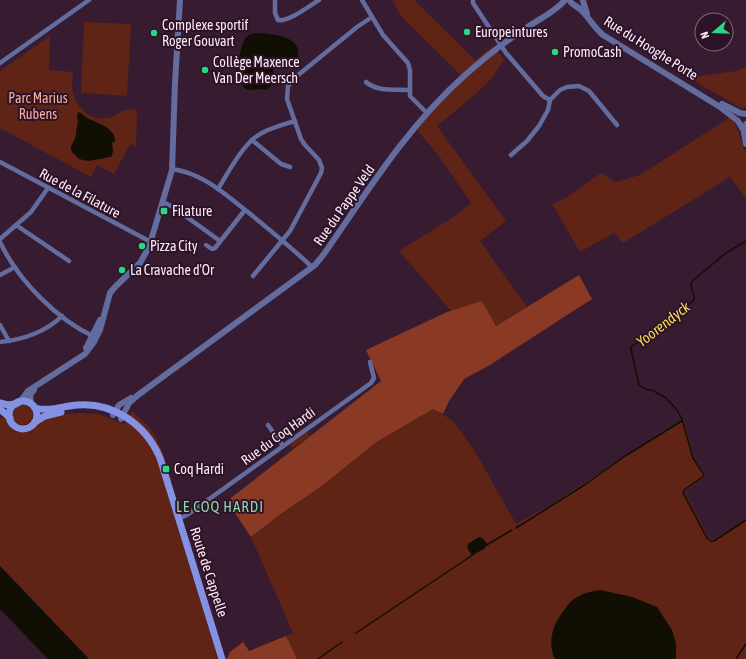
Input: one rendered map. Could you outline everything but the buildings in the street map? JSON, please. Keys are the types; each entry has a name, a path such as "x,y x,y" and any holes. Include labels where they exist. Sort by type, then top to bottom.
{"main road":[{"path":"0,403 8,405 26,402 46,410 86,405 100,406 114,413"},
{"path":"10,418 10,410 17,403"},
{"path":"33,406 36,415 35,422"},
{"path":"0,409 10,418 14,426 21,429 30,427 35,422 52,414 74,410 94,410 114,413"},
{"name":"Route de Cappelle","path":"114,413 122,417 145,436 155,455 170,493 222,659"}],"street":[{"path":"0,63 89,0"},
{"path":"17,403 28,391 40,385 84,355 103,322 106,305 111,291 140,263 151,242 172,169 180,0"},
{"path":"275,0 275,13 278,20 292,17 319,0"},
{"path":"362,0 384,35 408,63 410,70 409,90 411,98 427,113"},
{"path":"473,0 473,3 500,46 543,96 550,100"},
{"name":"Rue du Pappe Veld","path":"114,413 121,404 138,394 312,267 324,254 397,149 427,113 464,76 500,46 553,11 566,0"},
{"name":"Rue du Pappe Veld","path":"553,11 572,3 580,5 584,1"},
{"name":"Rue du Hooghe Porte","path":"584,1 585,10 592,25"},
{"name":"Rue du Hooghe Porte","path":"572,3 582,11 592,25 609,39 698,92 737,112 746,114"},
{"path":"253,276 291,229 322,170 318,157 302,141 287,97 288,86 294,78 372,17"},
{"path":"366,82 376,88 409,90"},
{"path":"511,155 527,141 539,126 548,110 550,100 555,94 565,88 573,86 582,87 592,94 617,125"},
{"name":"Rue du Hooghe Porte","path":"698,92 740,123 744,131"},
{"path":"218,189 252,140 264,132 295,121"},
{"path":"746,124 744,131 746,144"},
{"path":"252,140 281,164 290,167"},
{"name":"Rue de la Filature","path":"0,162 151,242"},
{"path":"172,169 195,175 218,189 282,240 312,267"},
{"path":"0,239 31,212 48,188"},
{"path":"163,202 173,207 220,241"},
{"path":"206,245 213,249 245,210"},
{"path":"16,226 69,261"},
{"path":"0,242 15,268 36,292 62,316 95,336"},
{"path":"0,275 15,268"},
{"path":"0,342 37,332 62,316"},
{"path":"0,325 8,341"},
{"name":"Rue du Coq Hardi","path":"178,519 187,515 373,381 374,376 370,362"},
{"path":"33,406 29,397 30,394 40,385"},
{"name":"Rue du Pappe Veld","path":"122,417 129,403 138,394"},
{"path":"268,425 283,446"}],"green space":[{"path":"392,0 414,0 475,60 493,46 504,59 491,79 478,92 437,126 506,221 480,241 527,307 496,326 482,301 451,311 399,251 455,216 471,203 439,156 417,130 448,95 465,79 402,17"},
{"path":"84,22 131,24 127,96 81,93"},
{"name":"Parc Marius Rubens","path":"50,36 49,70 73,72 72,91 81,109 96,118 115,116 124,110 137,110 136,147 130,144 114,174 97,165 91,177 0,128 0,71"},
{"path":"746,67 746,107 741,108 694,81 695,77 736,71"},
{"path":"729,118 735,123 746,154 746,198 730,177 623,243 614,233 580,252 552,204 561,201 601,173 616,182 640,175"},
{"path":"23,405 30,408 33,415 30,422 23,425 16,422 13,415 16,408"},
{"path":"433,409 452,420 473,448 516,524 547,507 684,419 693,455 706,476 684,492 709,538 714,539 746,520 746,659 223,659 227,658 230,652 243,642 249,651 293,633 251,537 282,513 322,486 375,443"},
{"path":"132,411 153,432 160,445 172,482 165,487 218,659 89,659 0,566 0,418 5,418 8,424 16,431 26,432 39,423 55,416 73,413 98,414 124,425"},
{"path":"307,432 310,436 293,448 290,444"}],"shaded area":[{"path":"254,33 284,37 295,44 298,50 298,58 294,61 275,66 271,85 266,89 249,90 244,88 236,73 245,39"},
{"path":"79,112 89,119 106,127 113,133 115,141 112,143 113,152 111,157 88,161 79,159 73,153 71,147 76,136 78,123 77,115"},
{"path":"579,275 592,299 490,365 464,379 449,401 443,414 433,409 375,443 322,486 282,513 251,537 227,501 381,381 366,350 447,312 482,301 496,326"},
{"path":"479,537 487,543 487,545 484,549 472,555 467,548 468,544"},
{"path":"0,566 89,659 48,659 0,609"},
{"path":"600,590 632,597 657,607 672,630 676,644 676,659 555,659 551,639 557,621 574,599"},
{"path":"286,636 297,659 227,659 230,652 243,642 249,651"}],"waterway":[{"name":"Yoorendyck","path":"746,241 726,253 692,281 691,286 694,300 656,330 632,346 631,349 639,385 666,398 677,410 682,419 693,458 704,475 684,490 683,493 707,538 714,541 746,520"},
{"path":"516,528 586,484 625,456 682,421"},
{"path":"485,546 512,530"},
{"path":"356,633 474,554"},
{"path":"318,659 342,642"},
{"name":"Yoorendyck","path":"736,659 746,644"}],"place":[{"name":"Europeintures","path":"467,32"},
{"name":"Complexe sportif Roger Gouvart","path":"154,33"},
{"name":"PromoCash","path":"555,52"},
{"name":"Collège Maxence Van Der Meersch","path":"205,70"},
{"name":"Filature","path":"164,211"},
{"name":"Pizza City","path":"142,246"},
{"name":"La Cravache d'Or","path":"122,270"},
{"name":"Coq Hardi","path":"166,469"}],"district":[{"name":"LE COQ HARDI","path":"220,506"}]}
